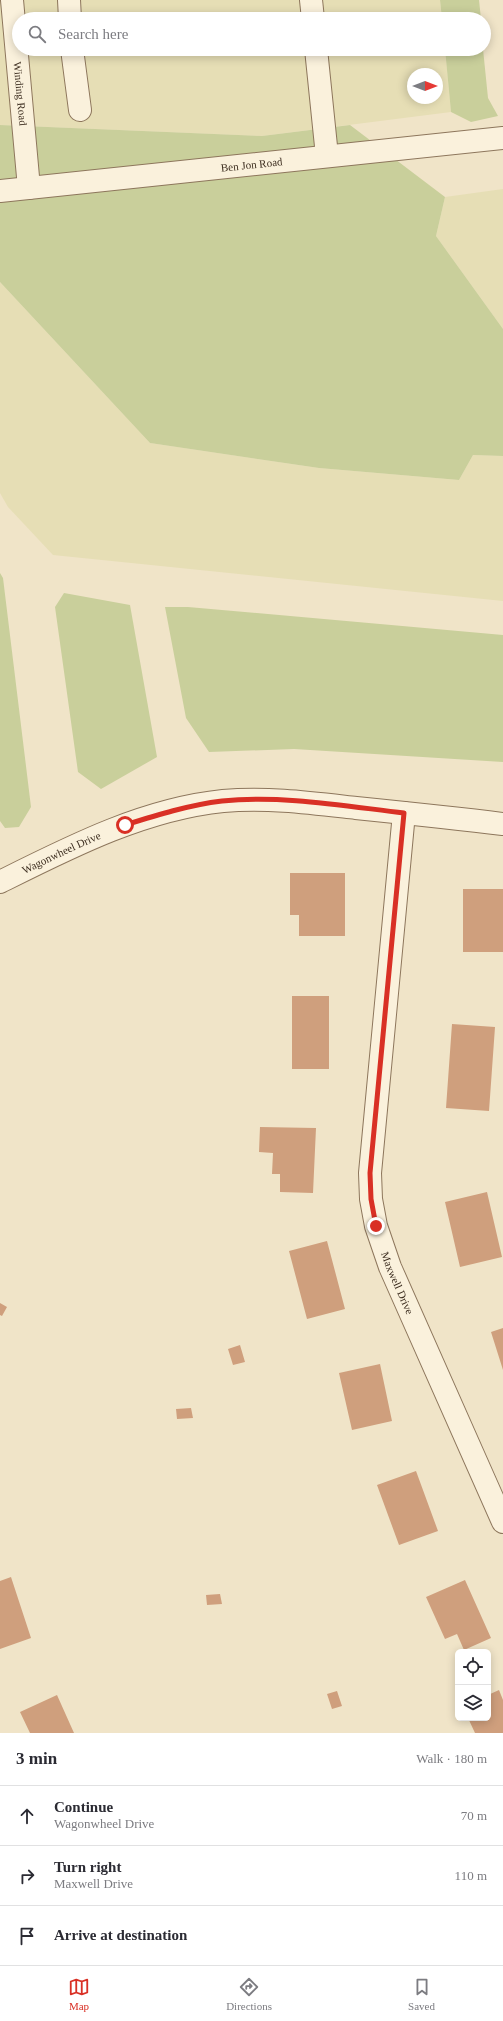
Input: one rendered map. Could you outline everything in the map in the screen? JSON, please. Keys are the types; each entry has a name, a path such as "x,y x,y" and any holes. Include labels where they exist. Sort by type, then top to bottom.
{"street":[{"name":"Winding Road","path":"12,0 13,12"},
{"path":"69,0 70,12"},
{"path":"311,0 312,12"},
{"name":"Winding Road","path":"18,56 29,188"},
{"path":"73,56 80,110"},
{"path":"317,56 327,156"},
{"name":"Ben Jon Road","path":"0,191 503,138"},
{"name":"Wagonwheel Drive","path":"0,882 88,840 125,825 159,814 222,802 255,800 299,802 503,824"},
{"name":"Maxwell Drive","path":"404,813 370,1173 371,1199 376,1226 390,1267 503,1522"}],"shaded area":[{"path":"0,0 440,0 441,12 12,12 12,56 446,56 451,112 262,136 0,125"},
{"path":"503,189 503,329 436,236 445,197"},
{"path":"0,282 150,443 319,468 459,480 473,455 503,456 503,601 53,555 8,507 0,493"}],"green space":[{"path":"440,0 479,0 480,12 441,12"},
{"path":"446,56 484,56 488,98 498,116 471,122 451,112"},
{"path":"0,125 262,136 350,125 445,197 436,236 503,329 503,456 473,455 459,480 319,468 150,443 0,282"},
{"path":"0,573 3,578 31,807 19,827 5,828 0,821"},
{"path":"64,593 130,605 157,757 101,789 78,772 55,607"},
{"path":"165,607 188,607 503,635 503,762 294,749 209,752 186,718"}],"building":[{"path":"290,873 345,873 345,936 299,936 299,915 290,915"},
{"path":"463,889 503,889 503,952 463,952"},
{"path":"292,996 329,996 329,1069 292,1069"},
{"path":"452,1024 495,1027 489,1111 446,1108"},
{"path":"260,1127 316,1128 313,1193 280,1192 280,1174 272,1174 273,1153 259,1152"},
{"path":"487,1192 502,1257 460,1267 445,1202"},
{"path":"327,1241 345,1309 307,1319 289,1251"},
{"path":"0,1303 7,1307 2,1316 0,1315"},
{"path":"503,1328 503,1370 491,1332"},
{"path":"240,1345 245,1362 233,1365 228,1349"},
{"path":"380,1364 392,1421 352,1430 339,1373"},
{"path":"191,1408 193,1418 177,1419 176,1409"},
{"path":"416,1471 438,1531 399,1545 377,1485"},
{"path":"11,1577 31,1638 0,1649 0,1581"},
{"path":"465,1580 491,1638 466,1649 464,1649 457,1634 445,1639 426,1597"},
{"path":"220,1594 222,1604 207,1605 206,1595"},
{"path":"499,1690 503,1700 503,1733 475,1733 469,1721 491,1721 491,1694"},
{"path":"337,1691 342,1706 332,1709 327,1694"},
{"path":"57,1695 74,1733 30,1733 20,1712"}],"route":[{"path":"125,825 159,814 189,807 222,802 255,800 299,802 404,813 395,894 375,1136 370,1173 371,1199 376,1226"}]}
